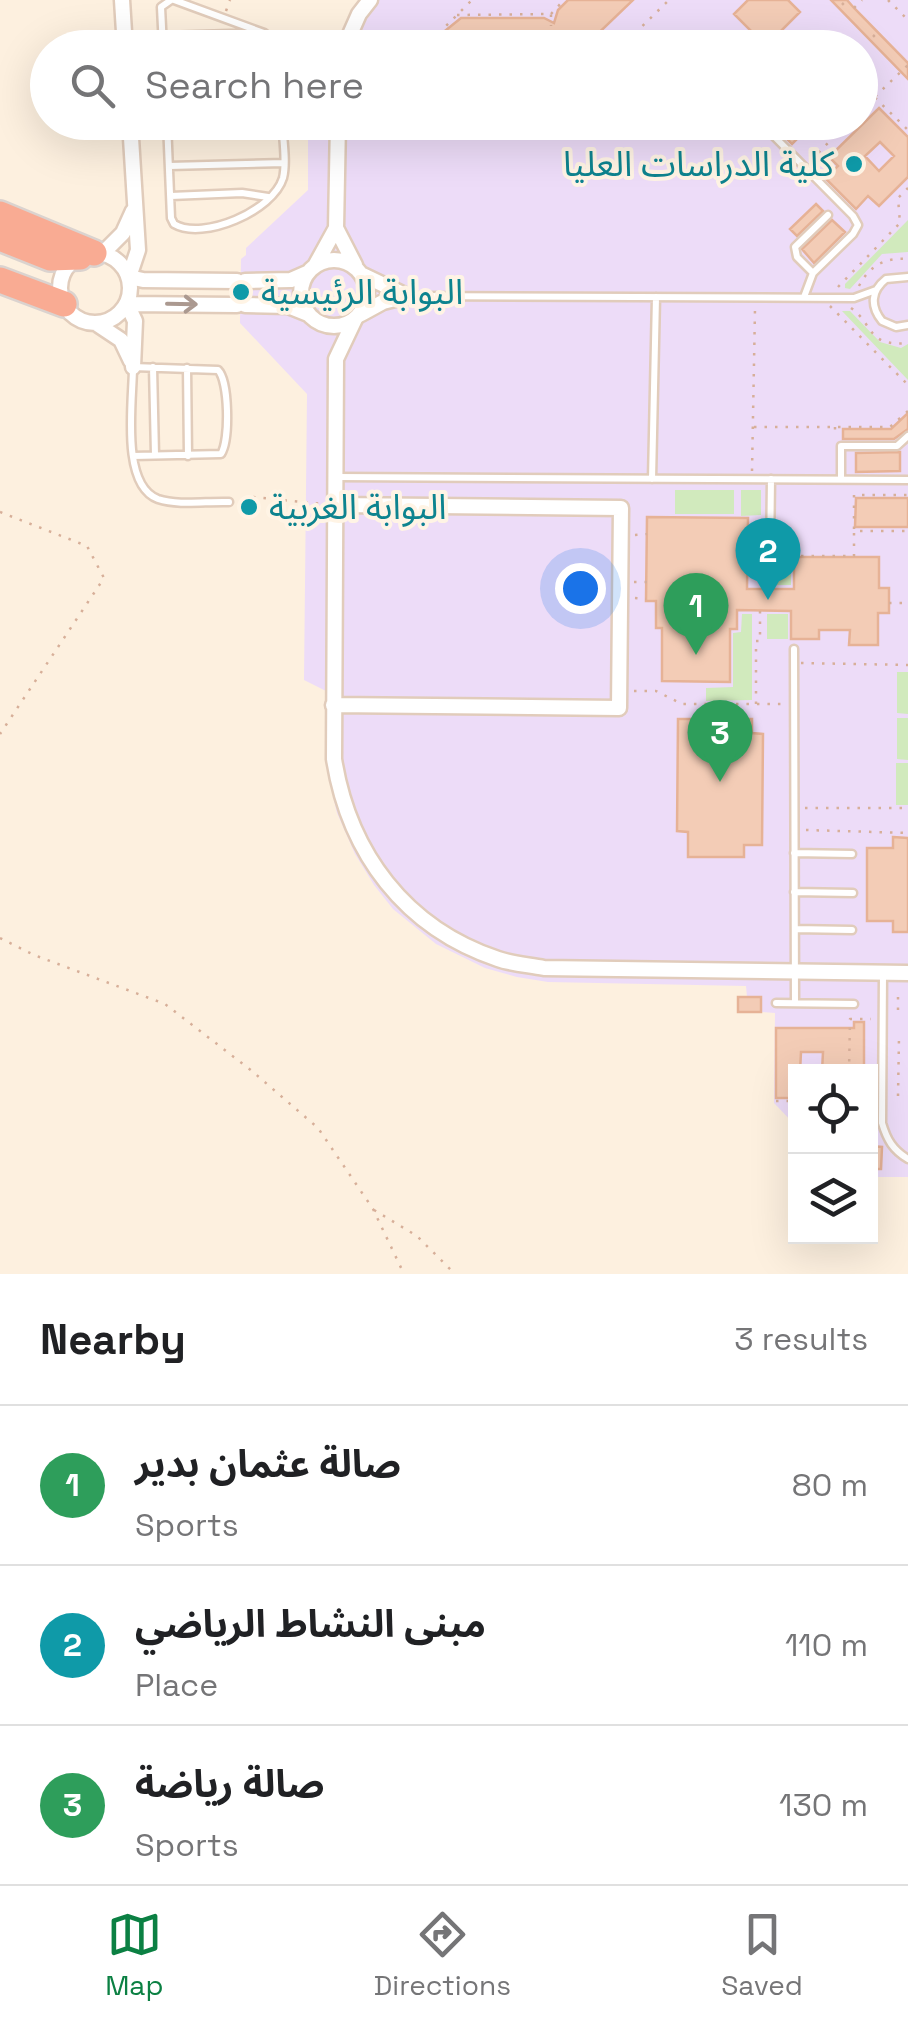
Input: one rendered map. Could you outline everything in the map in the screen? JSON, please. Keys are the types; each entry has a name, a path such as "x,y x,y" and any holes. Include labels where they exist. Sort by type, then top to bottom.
{"highway":[{"path":"0,214 92,255"},
{"path":"0,238 50,258 92,255"},
{"path":"0,261 38,277 62,298"},
{"path":"0,280 62,298"}],"street":[{"path":"122,0 124,30"},
{"path":"352,30 370,0"},
{"path":"97,324 114,318 127,304 130,294 129,276 138,250 131,140"},
{"path":"338,140 336,228 368,294 336,359 333,705 337,778 355,834 379,874 412,911 452,940 500,960 544,968 908,973"},
{"path":"133,367 121,340 97,324 78,319 62,298 66,268 123,233 134,206"},
{"path":"336,228 302,284 301,298 336,359"},
{"path":"92,255 118,262 129,276 149,280 291,280 327,260 340,260 407,296"},
{"path":"237,281 237,305"},
{"path":"127,304 288,306 337,326 383,302 407,296"},
{"path":"127,304 135,320 133,367"},
{"path":"333,705 619,708 621,508 336,505"}],"lane":[{"path":"163,30 162,8 172,0 256,30"},
{"path":"168,140 171,218 174,224 187,229 232,222 269,197 282,182 283,140"},
{"path":"778,140 858,225 812,273 804,297"},
{"path":"169,166 284,163"},
{"path":"170,196 242,193 269,197"},
{"path":"812,273 797,257 795,247 828,215"},
{"path":"874,308 876,290 886,279 908,277"},
{"path":"407,296 822,298 876,290"},
{"path":"856,294 888,325 908,325"},
{"path":"652,478 656,297"},
{"path":"133,456 217,456 224,450 223,373 216,369 133,367 133,456 139,484 153,496 172,501 229,502"},
{"path":"154,367 155,455"},
{"path":"187,368 188,456"},
{"path":"841,479 841,446 897,446 908,436"},
{"path":"336,477 908,480"},
{"path":"770,556 771,479"},
{"path":"794,649 794,1003"},
{"path":"794,853 852,854"},
{"path":"794,892 853,893"},
{"path":"794,929 852,930"},
{"path":"883,972 882,1123 886,1139 908,1159"},
{"path":"776,1003 854,1004"}],"path":[{"path":"443,30 472,0"},
{"path":"458,15 551,14 564,0"},
{"path":"639,30 670,0"},
{"path":"854,8 862,0"},
{"path":"888,0 908,20"},
{"path":"551,14 552,26"},
{"path":"878,94 906,67"},
{"path":"878,102 906,131"},
{"path":"805,166 831,140"},
{"path":"840,292 838,288 900,223 898,198 908,188"},
{"path":"856,294 863,278 875,266 891,259 908,259"},
{"path":"752,474 755,297"},
{"path":"822,298 908,385"},
{"path":"832,308 858,312 870,333 885,342 908,344"},
{"path":"753,426 890,427 908,411"},
{"path":"835,427 835,442"},
{"path":"760,589 760,556 854,556 854,495 908,496"},
{"path":"253,498 336,505"},
{"path":"0,512 86,546 104,578 0,734"},
{"path":"854,531 908,531"},
{"path":"634,550 634,534 647,534"},
{"path":"634,582 646,582"},
{"path":"633,598 646,599"},
{"path":"889,603 908,603"},
{"path":"756,704 760,610"},
{"path":"794,663 908,665"},
{"path":"632,691 656,692 682,704 794,704"},
{"path":"794,808 908,808"},
{"path":"794,830 908,833"},
{"path":"0,938 34,955 165,1004 252,1071 318,1128 373,1209 404,1274"},
{"path":"898,1010 898,995 901,996"},
{"path":"848,1064 850,1019 875,1020"},
{"path":"898,1096 899,1037"},
{"path":"776,1101 788,1101"},
{"path":"373,1209 417,1236 455,1274"}],"shaded area":[{"path":"364,0 908,0 908,1177 878,1177 878,1064 788,1064 788,1118 774,1103 775,1013 761,1012 761,998 747,997 746,986 548,982 517,977 485,968 436,944 393,909 374,885 337,813 330,783 326,691 304,680 307,394 240,323 241,259 246,248 308,190 308,140 878,140 878,30 344,30"}],"green space":[{"path":"908,220 908,252 882,254 850,289 845,288 845,284"},
{"path":"842,311 850,311 880,342 901,348 908,344 908,380"},
{"path":"675,490 734,490 734,514 675,514"},
{"path":"741,490 761,490 761,515 741,516"},
{"path":"770,564 791,564 791,585 770,585"},
{"path":"742,614 752,614 752,700 706,701 706,688 733,687 733,633 741,632"},
{"path":"767,614 788,614 788,639 767,639"},
{"path":"897,672 908,672 908,714 897,713"},
{"path":"897,718 908,718 908,760 897,759"},
{"path":"896,763 908,763 908,805 896,805"}],"building":[{"path":"568,0 633,0 602,30 446,30 461,18 544,18 554,23 558,10"},
{"path":"748,0 788,0 800,12 782,30 750,30 734,14"},
{"path":"831,0 847,0 876,30 860,30"},
{"path":"878,32 908,63 908,79 878,48"},
{"name":"كلية الدراسات العليا","path":"879,108 908,137 908,177 879,206 868,196 856,209 825,178 838,166 829,157 846,140 878,140","holes":["880,142 894,156 879,171 865,156"]},
{"path":"816,204 823,211 797,236 790,229"},
{"path":"832,220 845,232 814,263 802,249"},
{"path":"908,413 908,429 894,439 843,439 843,429 891,429"},
{"path":"900,452 900,471 856,472 856,453"},
{"path":"856,498 908,498 908,527 855,527"},
{"path":"647,517 748,518 747,589 794,589 794,557 879,557 879,588 889,588 889,613 878,613 878,645 849,645 850,630 819,630 819,639 791,639 791,611 737,610 737,629 730,629 730,682 662,681 662,628 656,628 656,601 646,601"},
{"path":"678,719 752,719 752,733 763,734 762,845 744,845 744,857 688,857 688,832 677,831"},
{"path":"893,837 908,838 908,932 893,932 893,921 867,921 867,848 893,848"},
{"path":"738,997 761,997 761,1012 738,1012"},
{"path":"854,1022 864,1022 864,1064 822,1064 823,1052 801,1052 800,1064 788,1064 788,1098 776,1098 776,1028 854,1028"},
{"path":"878,1147 882,1147 878,1169"}],"place":[{"name":"كلية الدراسات العليا","path":"854,164"},
{"name":"البوابة الرئيسية","path":"241,292"},
{"name":"البوابة الغربية","path":"249,507"},
{"name":"مبنى النشاط الرياضي","path":"768,600"},
{"name":"صالة عثمان بدير","path":"696,655"},
{"name":"صالة رياضة","path":"720,782"}]}
